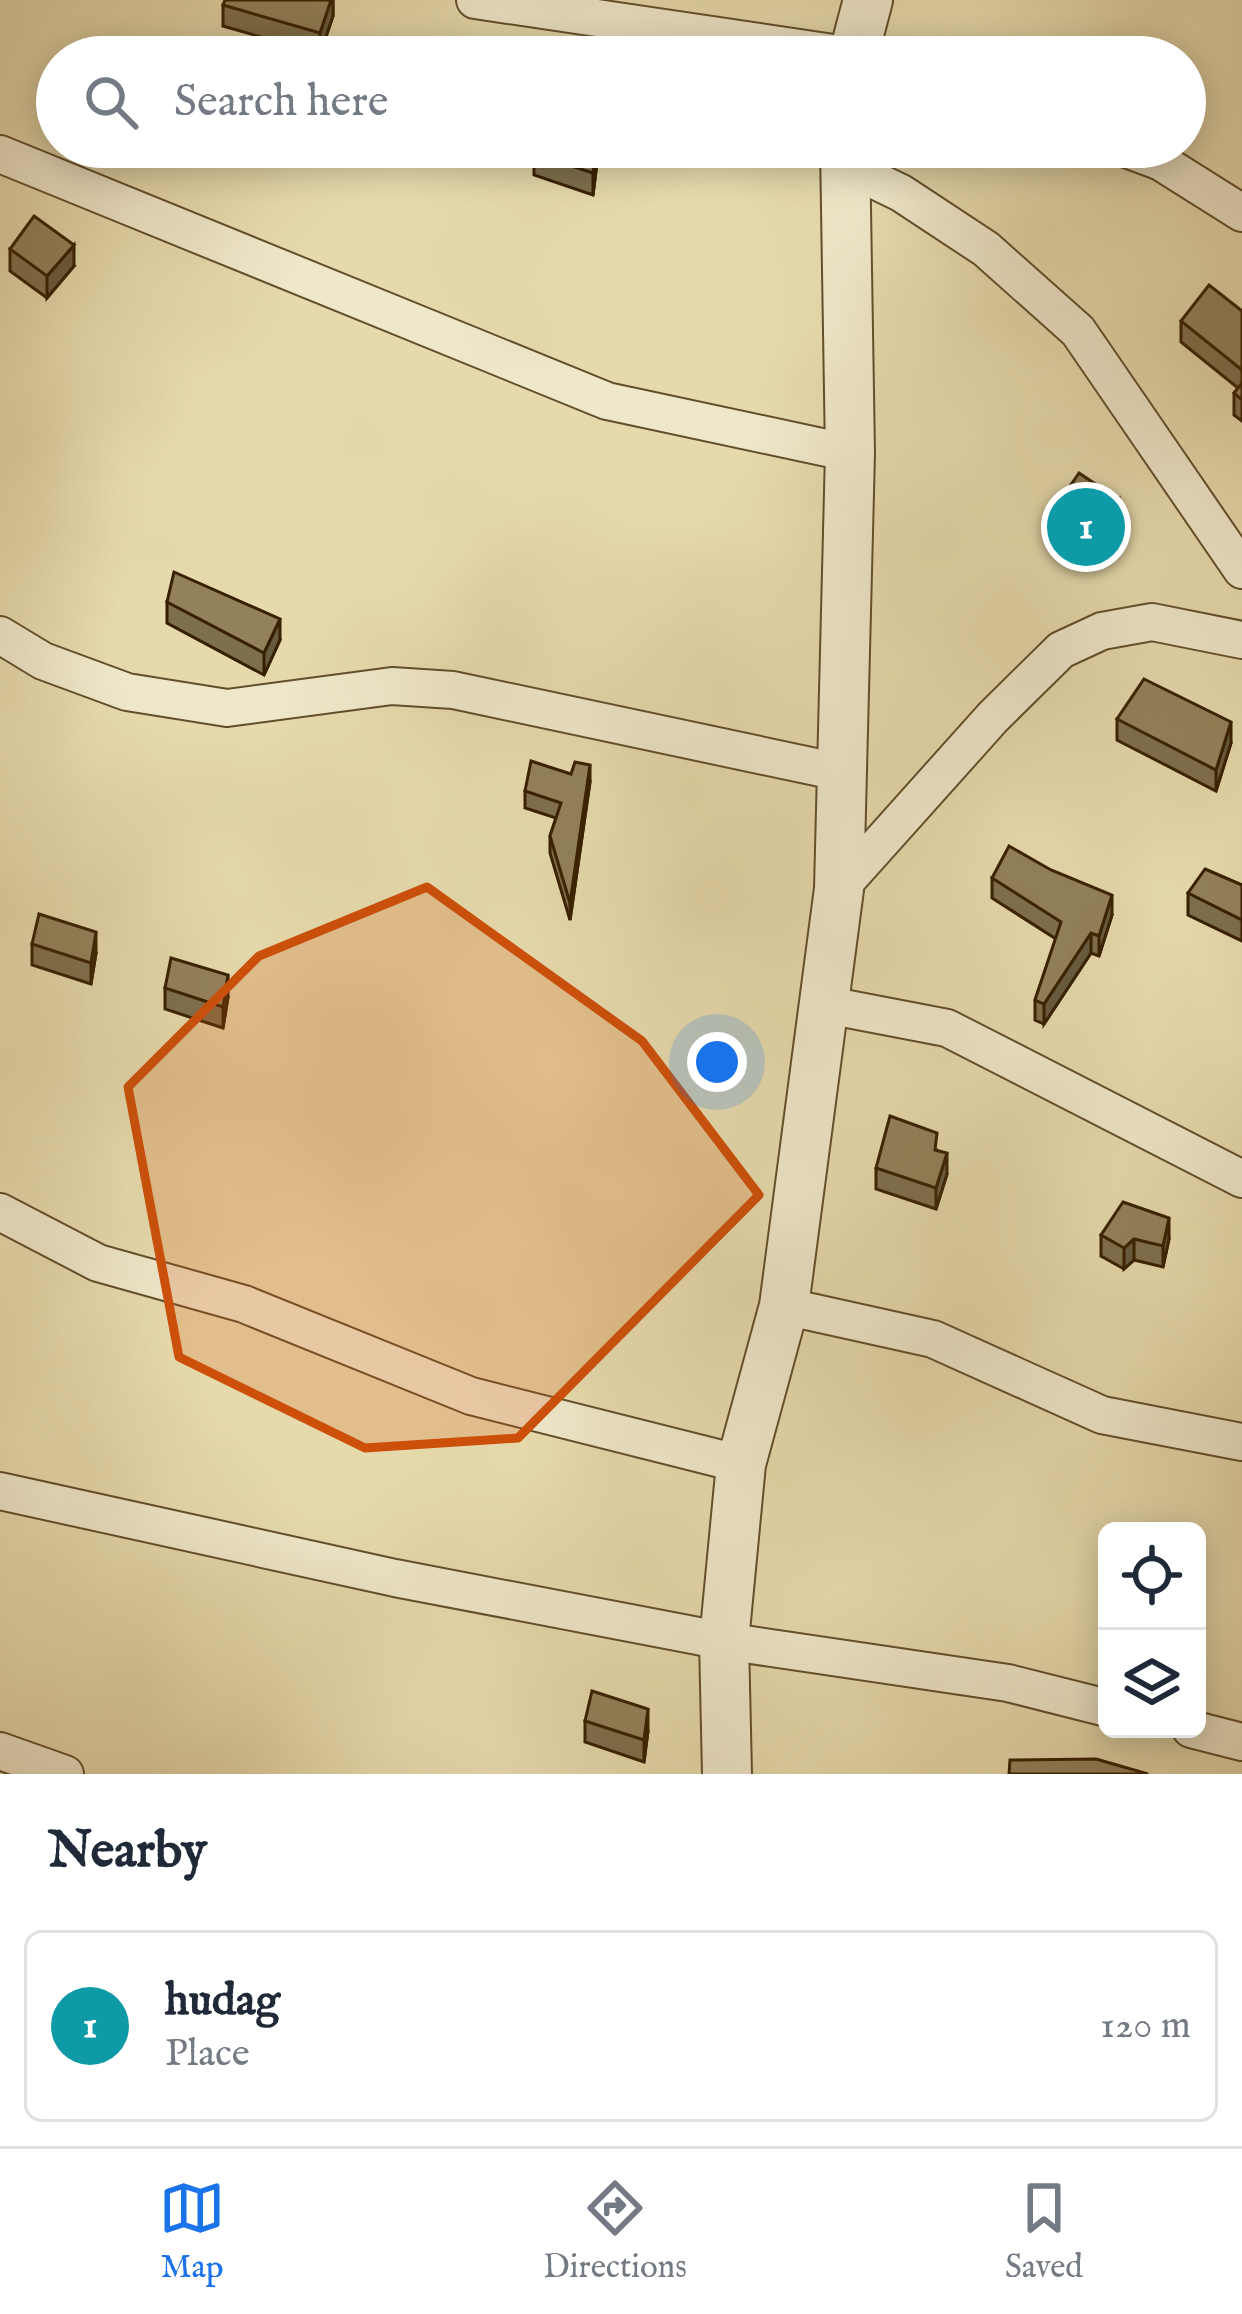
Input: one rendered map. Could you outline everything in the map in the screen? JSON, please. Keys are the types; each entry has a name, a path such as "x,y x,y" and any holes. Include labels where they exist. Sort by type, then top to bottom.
{"street":[{"path":"476,0 720,36"},
{"path":"860,36 868,0"},
{"path":"0,154 607,401 850,453"},
{"path":"727,1774 724,1641 741,1465 784,1306 839,889 850,453 844,168"},
{"path":"862,168 986,248 1078,331 1242,570"},
{"path":"1171,168 1242,213"},
{"path":"839,889 993,717 1061,650 1102,632 1152,622 1242,640"},
{"path":"0,635 43,662 127,692 227,708 392,686 453,690 844,773"},
{"path":"822,1004 947,1028 1242,1179"},
{"path":"0,1212 98,1263 244,1304 471,1396 741,1465"},
{"path":"784,1306 933,1339 1102,1415 1242,1442"},
{"path":"0,1490 394,1578 724,1641 1008,1683 1098,1706"},
{"path":"1206,1733 1242,1742"},
{"path":"0,1751 65,1774"}],"highlighted area":[{"path":"427,887 642,1041 759,1195 518,1438 365,1448 179,1357 128,1087 259,956"}],"building":[{"path":"225,0 331,0 320,33 223,5"},
{"path":"34,216 74,245 47,276 10,249"},
{"path":"1209,285 1242,311 1242,370 1181,321"},
{"path":"1079,473 1119,500 1092,539 1053,511"},
{"path":"174,572 280,619 264,653 167,602"},
{"path":"1144,679 1231,722 1216,770 1117,719"},
{"path":"531,761 571,774 575,762 590,765 570,903 550,836 561,803 525,791"},
{"path":"1009,846 1051,870 1112,895 1099,936 1091,933 1044,1004 1035,1000 1061,922 992,878"},
{"path":"1205,869 1242,885 1242,920 1188,893"},
{"path":"39,914 96,932 91,963 32,944"},
{"path":"171,958 228,975 223,1007 165,988"},
{"path":"890,1116 937,1133 935,1150 947,1153 936,1188 876,1168"},
{"path":"1123,1202 1169,1218 1163,1246 1134,1239 1124,1248 1101,1235"},
{"path":"592,1691 648,1709 644,1740 585,1721"},
{"path":"1096,1759 1148,1774 1009,1774 1010,1760"}],"place":[{"name":"hudag","path":"1086,527"}]}
